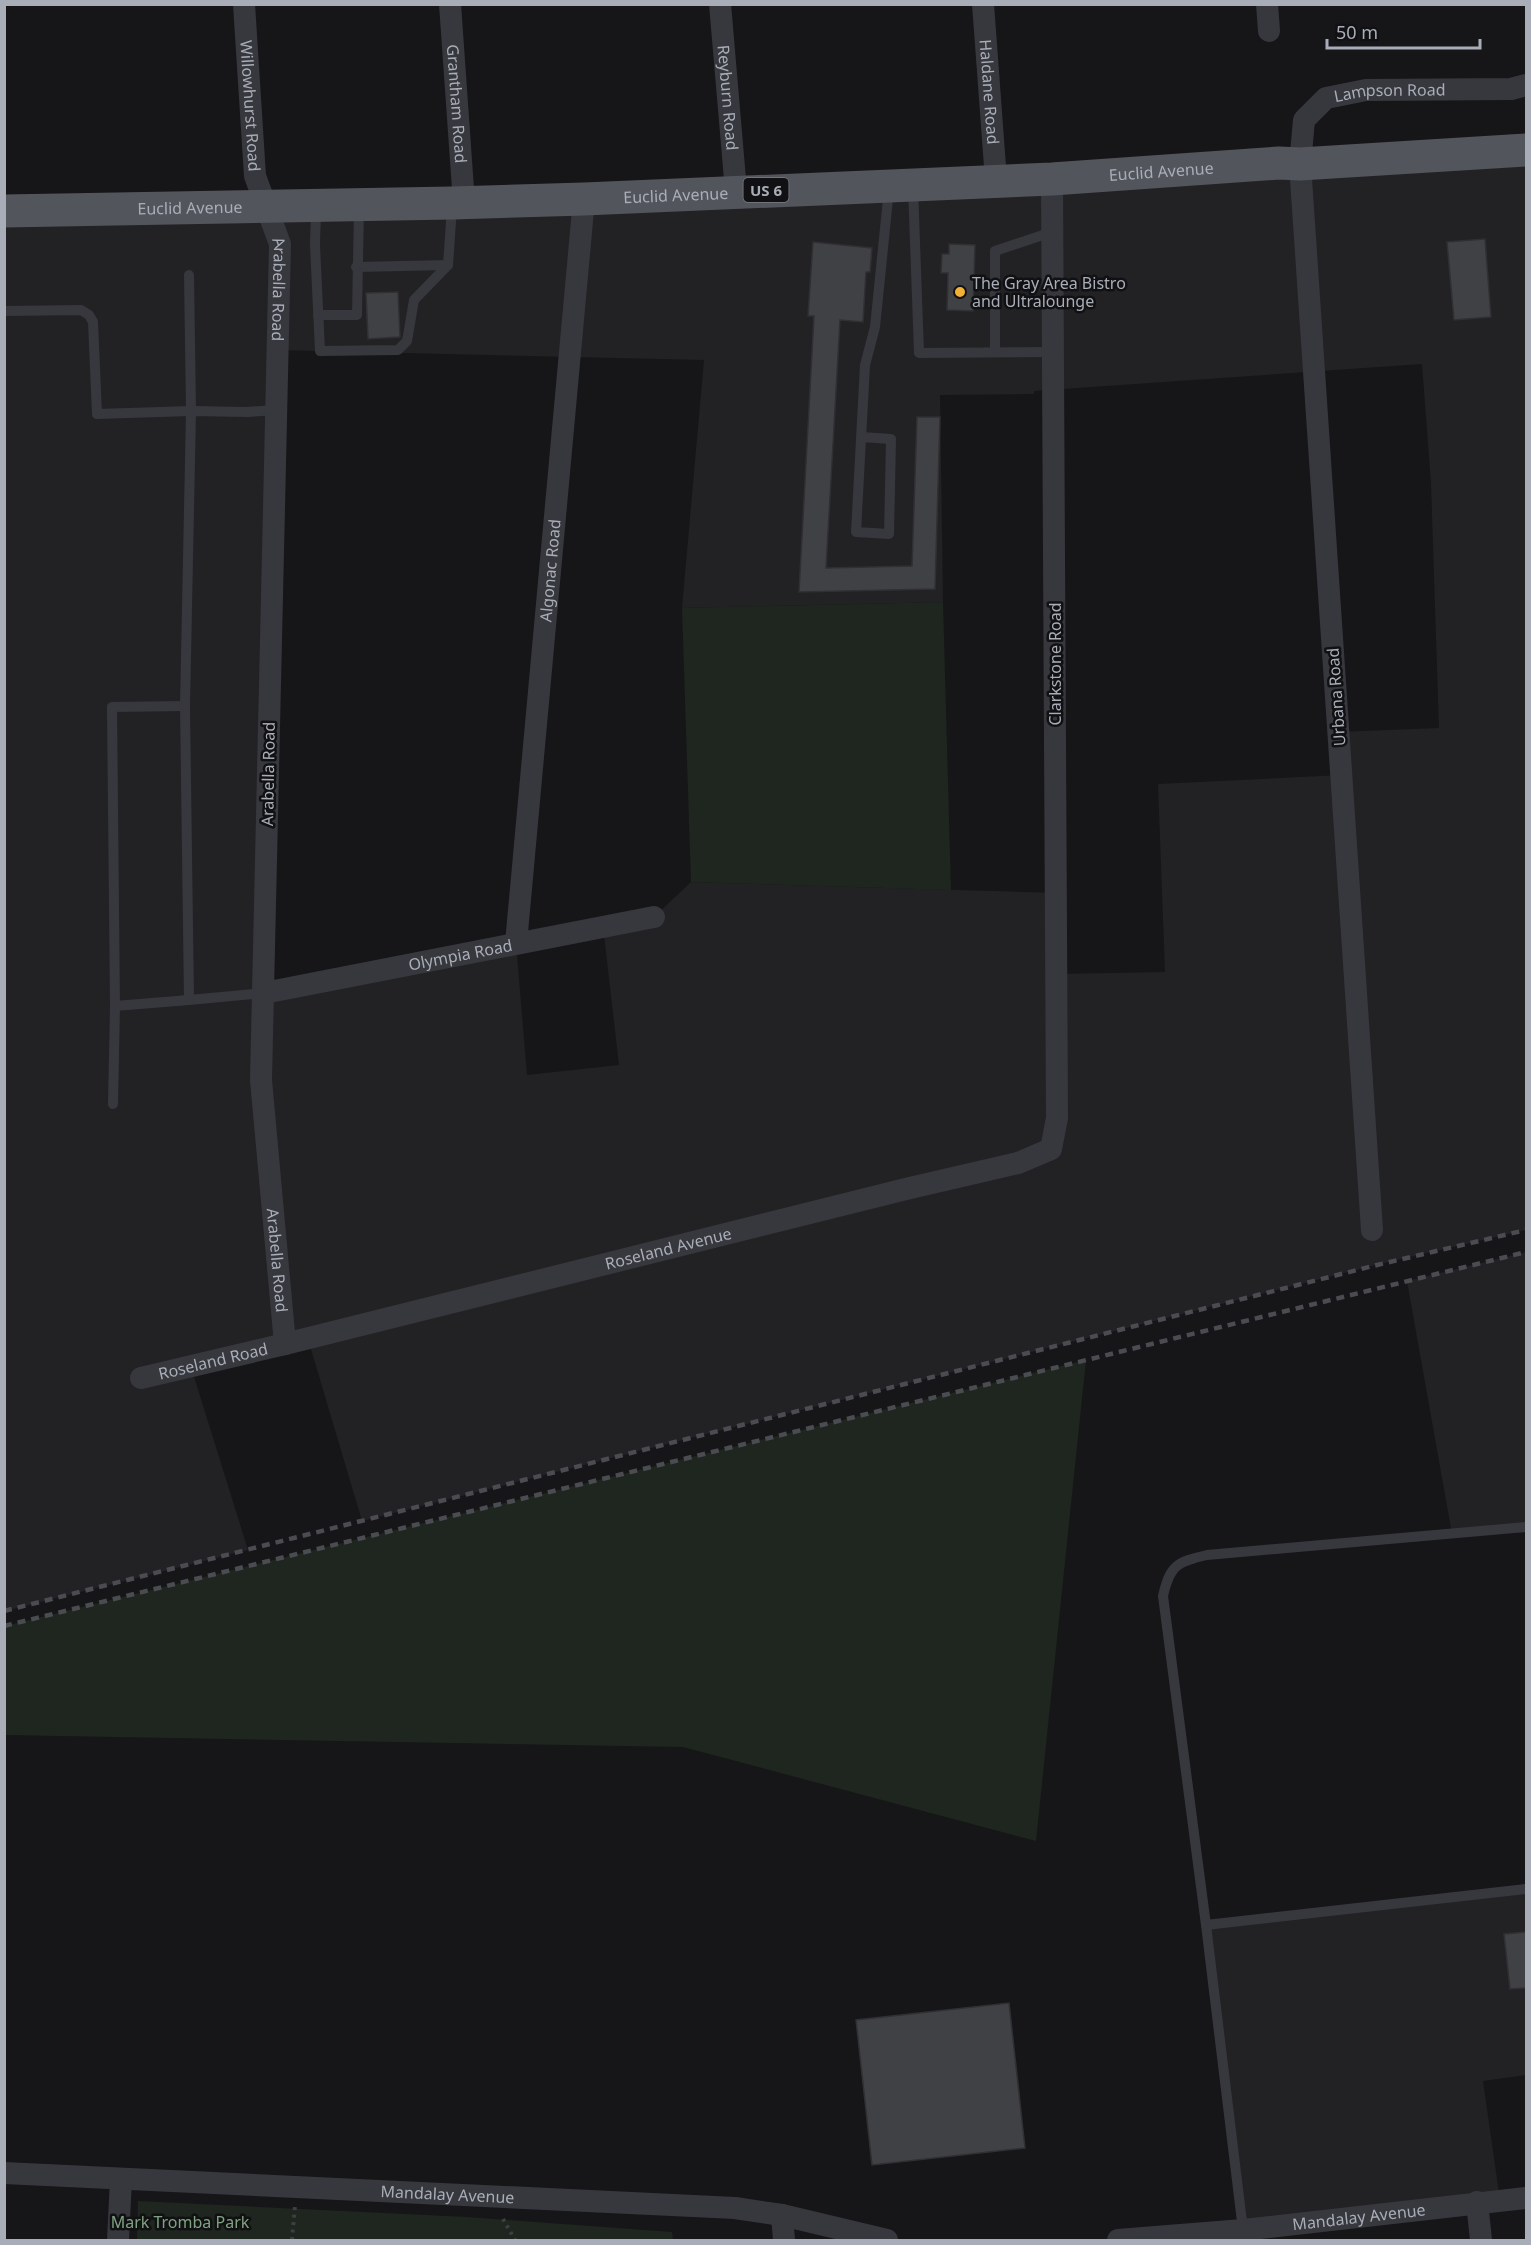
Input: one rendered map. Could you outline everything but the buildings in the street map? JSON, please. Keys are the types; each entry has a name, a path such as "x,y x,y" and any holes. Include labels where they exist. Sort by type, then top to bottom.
{"main road":[{"name":"Euclid Avenue","path":"4,211 584,199 1052,179 1279,163 1300,164 1527,150"}],"street":[{"name":"Willowhurst Road","path":"244,4 255,176 266,205"},
{"name":"Grantham Road","path":"450,4 458,203"},
{"name":"Reyburn Road","path":"720,4 736,191"},
{"name":"Haldane Road","path":"983,4 996,180"},
{"path":"1267,4 1269,31"},
{"name":"Lampson Road","path":"1300,164 1304,120 1326,98 1366,90 1511,89 1527,85"},
{"name":"Urbana Road","path":"1300,164 1372,1230"},
{"name":"Clarkstone Road","path":"1051,1149 1058,1118 1052,179"},
{"name":"Algonac Road","path":"516,943 584,199"},
{"name":"Arabella Road","path":"266,205 279,244 261,1080 285,1344"},
{"name":"Olympia Road","path":"264,993 654,917"},
{"name":"Roseland Avenue","path":"285,1344 1018,1163 1051,1149"},
{"name":"Roseland Road","path":"141,1378 285,1344"},
{"name":"Mandalay Avenue","path":"4,2173 735,2208 782,2216 886,2241"},
{"path":"118,2241 121,2179"},
{"name":"Mandalay Avenue","path":"1118,2241 1244,2235 1477,2202 1527,2198"},
{"path":"1477,2202 1481,2241"},
{"path":"782,2216 784,2241"}],"lane":[{"path":"901,184 919,353 1053,352"},
{"path":"861,437 891,439 889,534 856,532 861,437 865,365 875,327 901,184"},
{"path":"316,206 320,351 398,350 407,341 414,300 448,265 458,203"},
{"path":"318,315 357,315 356,267 360,205"},
{"path":"995,352 996,251 1052,232"},
{"path":"356,267 448,265"},
{"path":"189,275 191,411 185,706 189,1000"},
{"path":"4,311 81,310 89,315 93,322 97,414 276,410"},
{"path":"113,1104 115,1006 111,707 185,706"},
{"path":"115,1006 264,993"},
{"path":"1244,2235 1163,1596 1167,1578 1180,1562 1207,1555 1527,1527"},
{"path":"1206,1925 1527,1889"}],"path":[{"path":"292,2241 295,2206"},
{"path":"503,2219 515,2241"}],"shaded area":[{"path":"1526,150 1526,1230 1376,1265 362,1521 308,1339 191,1367 248,1550 5,1611 5,211","holes":["277,350 704,360 682,608 943,602 940,395 1034,394 1034,391 1422,364 1431,483 1439,728 1338,732 1341,775 1158,784 1165,972 1057,974 1056,893 691,882 654,917 603,926 619,1065 527,1075 516,943 264,993"]},
{"path":"1526,1252 1526,1527 1452,1534 1407,1281"},
{"path":"1526,1889 1526,2075 1483,2081 1500,2200 1243,2230 1206,1925"}],"green space":[{"path":"943,602 951,890 691,882 682,608"},
{"path":"1086,1360 1036,1841 683,1747 5,1735 5,1626"},
{"name":"Mark Tromba Park","path":"138,2201 467,2217 672,2232 673,2240 137,2240"}],"railway":[{"path":"4,1611 1377,1265 1526,1230"},
{"path":"4,1626 1526,1252"}],"place":[{"name":"The Gray Area Bistro and Ultralounge","path":"960,292"}]}
